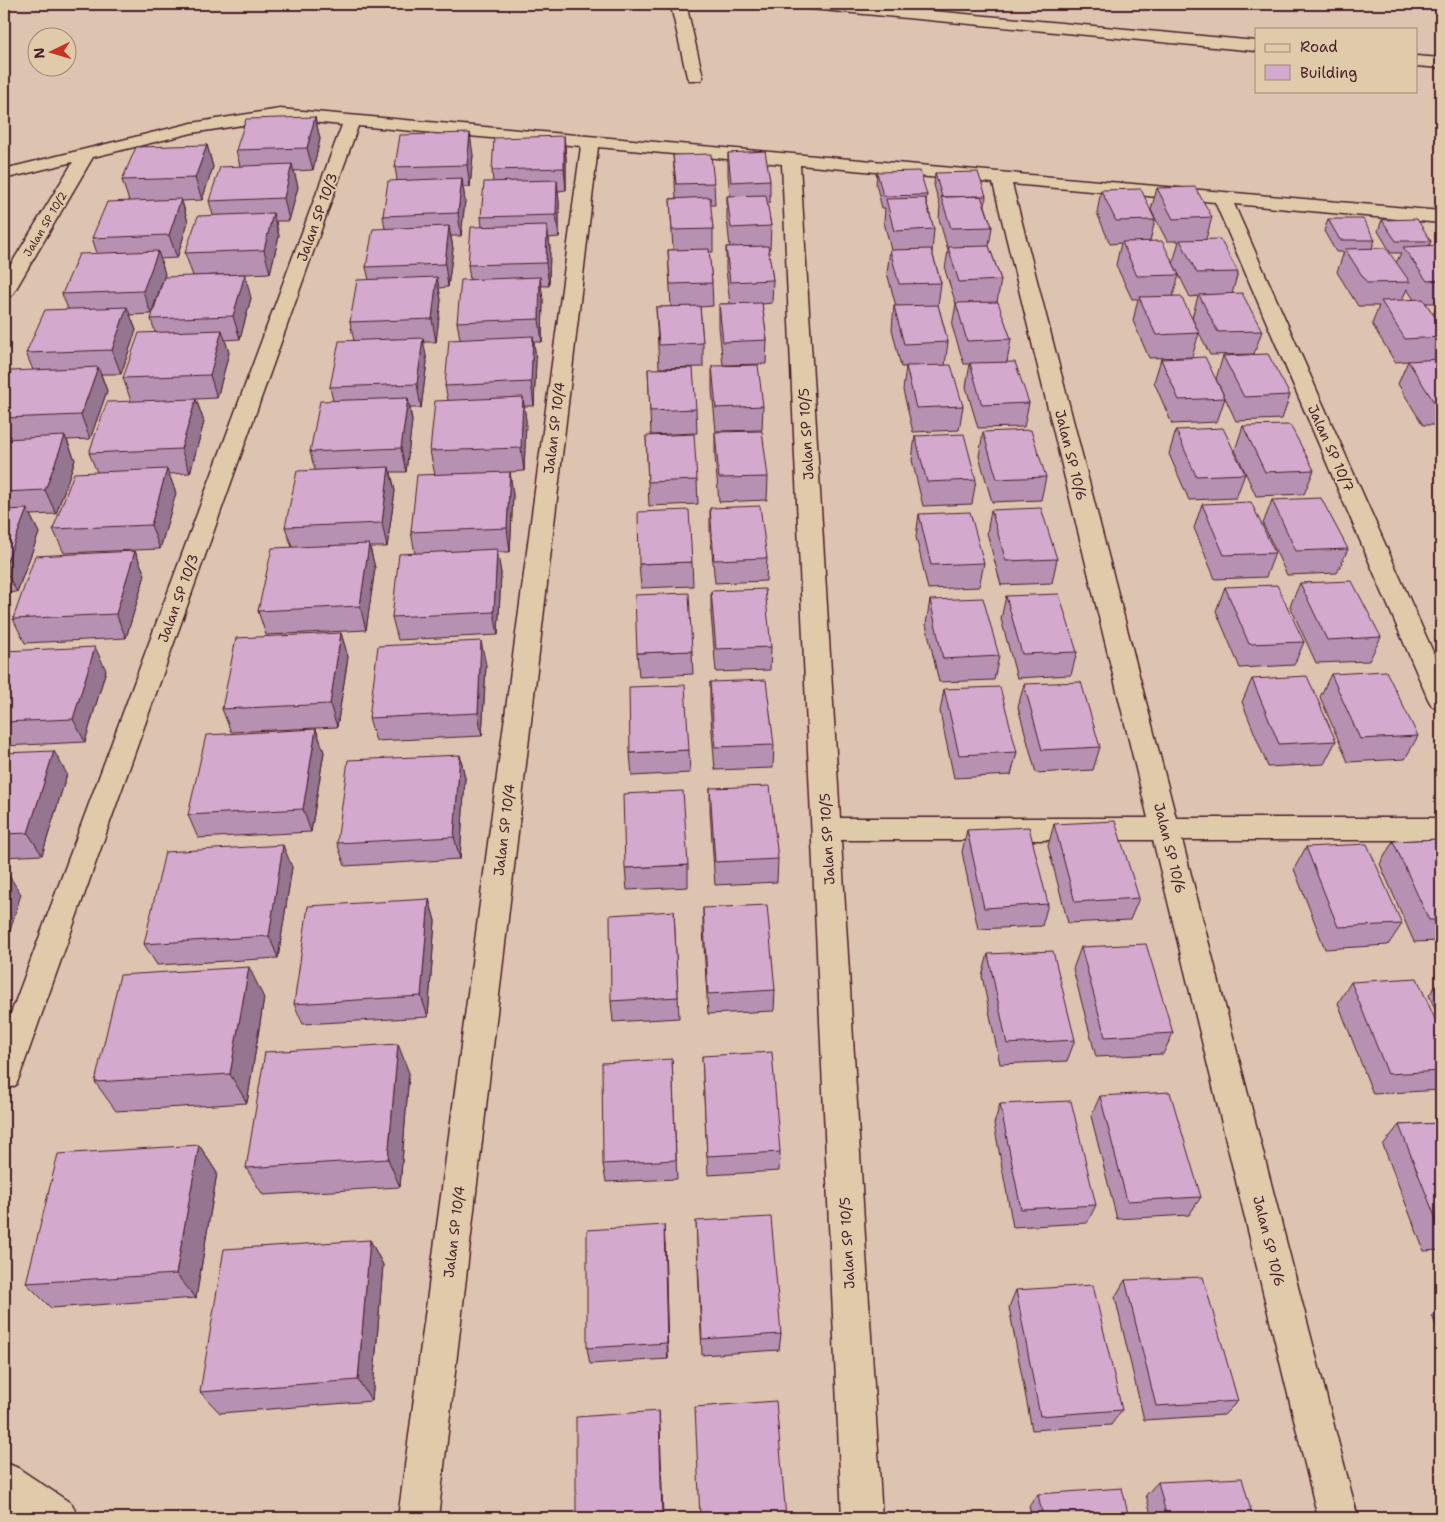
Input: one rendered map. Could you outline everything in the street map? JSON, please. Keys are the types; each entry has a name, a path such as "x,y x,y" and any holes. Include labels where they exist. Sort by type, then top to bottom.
{"street":[{"path":"684,4 679,6 694,77"},
{"path":"810,4 1255,46"},
{"path":"1418,61 1441,63"},
{"path":"4,174 192,128 280,114 1441,217"},
{"name":"Jalan SP 10/3","path":"4,1075 352,120"},
{"name":"Jalan SP 10/4","path":"418,1518 590,141"},
{"name":"Jalan SP 10/2","path":"4,292 86,155"},
{"name":"Jalan SP 10/5","path":"791,159 862,1518"},
{"name":"Jalan SP 10/6","path":"1001,178 1338,1518"},
{"name":"Jalan SP 10/7","path":"1222,197 1441,699"},
{"path":"826,828 1441,829"},
{"path":"4,1482 58,1518"}],"building":[{"path":"315,117 307,148 236,150 246,119"},
{"path":"470,133 467,165 395,167 400,135"},
{"path":"564,136 564,168 492,170 494,138"},
{"path":"207,145 195,178 122,180 136,147"},
{"path":"765,151 770,180 731,182 728,153"},
{"path":"711,154 714,183 676,184 673,155"},
{"path":"292,164 284,198 209,201 220,167"},
{"path":"920,171 927,195 883,196 877,172"},
{"path":"978,172 986,196 942,197 935,173"},
{"path":"462,178 458,213 383,216 388,181"},
{"path":"557,180 556,215 481,217 484,182"},
{"path":"1195,187 1212,217 1173,219 1157,188"},
{"path":"1141,189 1155,220 1116,221 1101,190"},
{"path":"766,195 771,226 731,228 727,196"},
{"path":"981,196 992,227 951,228 941,197"},
{"path":"710,197 713,229 672,230 670,199"},
{"path":"925,198 934,229 894,231 886,199"},
{"path":"181,199 169,235 92,238 107,202"},
{"path":"273,213 264,250 185,253 198,216"},
{"path":"1328,219 1363,219 1375,240 1340,240"},
{"path":"1417,219 1431,241 1396,241 1382,220"},
{"path":"547,225 546,263 468,265 471,227"},
{"path":"449,226 445,264 366,267 373,229"},
{"path":"1220,239 1238,272 1197,273 1180,240"},
{"path":"1162,241 1179,275 1137,276 1122,242"},
{"path":"1441,245 1441,280 1427,281 1403,247"},
{"path":"768,246 773,280 730,282 726,247"},
{"path":"989,246 1001,280 959,282 948,247"},
{"path":"1386,248 1410,282 1367,283 1345,249"},
{"path":"709,249 712,283 670,284 668,250"},
{"path":"931,249 941,283 899,284 890,250"},
{"path":"158,251 143,291 62,294 79,254"},
{"path":"245,274 233,316 151,319 164,277"},
{"path":"437,277 432,319 350,322 357,280"},
{"path":"540,277 539,319 457,322 461,280"},
{"path":"1242,293 1262,331 1218,332 1199,295"},
{"path":"1181,296 1199,333 1156,335 1139,297"},
{"path":"1423,299 1441,326 1441,337 1405,339 1381,301"},
{"path":"998,302 1011,339 967,341 956,303"},
{"path":"762,303 767,340 723,342 719,304"},
{"path":"938,305 948,342 904,344 894,306"},
{"path":"700,306 703,343 659,345 656,307"},
{"path":"127,307 112,350 26,353 45,310"},
{"path":"222,330 210,375 123,378 139,333"},
{"path":"533,336 531,382 445,386 449,340"},
{"path":"423,338 417,384 330,387 339,341"},
{"path":"1268,354 1290,395 1244,397 1223,356"},
{"path":"1205,357 1225,398 1179,400 1161,359"},
{"path":"1441,359 1441,402 1434,402 1408,361"},
{"path":"1015,362 1029,403 982,405 970,363"},
{"path":"758,365 763,406 716,408 712,366"},
{"path":"951,365 963,406 916,408 906,366"},
{"path":"98,367 81,415 4,418 4,388 11,371"},
{"path":"693,368 696,409 650,411 648,369"},
{"path":"523,397 521,448 430,451 435,401"},
{"path":"408,398 401,448 310,452 320,401"},
{"path":"196,399 181,449 89,453 107,402"},
{"path":"1290,425 1314,470 1265,472 1243,426"},
{"path":"1223,428 1245,474 1196,476 1176,430"},
{"path":"1031,430 1046,477 997,479 983,432"},
{"path":"762,431 768,477 719,478 715,432"},
{"path":"694,434 697,480 648,482 646,436"},
{"path":"964,434 976,480 927,482 915,436"},
{"path":"65,436 45,490 4,492 4,439"},
{"path":"389,467 382,523 285,527 297,471"},
{"path":"167,469 151,525 53,529 74,473"},
{"path":"510,472 507,528 411,532 417,475"},
{"path":"1321,498 1348,549 1296,551 1272,500"},
{"path":"1251,502 1275,553 1224,555 1202,504"},
{"path":"760,506 767,558 714,560 710,508"},
{"path":"1041,508 1057,559 1006,561 991,510"},
{"path":"27,509 4,569 4,510"},
{"path":"689,510 692,562 639,564 638,512"},
{"path":"970,512 984,563 931,565 919,514"},
{"path":"369,544 360,606 258,611 272,548"},
{"path":"497,549 494,612 392,617 399,554"},
{"path":"135,551 116,614 13,619 35,556"},
{"path":"1352,581 1381,637 1327,640 1300,583"},
{"path":"1277,585 1304,642 1249,644 1225,587"},
{"path":"765,589 771,647 716,649 711,591"},
{"path":"689,593 692,651 637,653 635,595"},
{"path":"1059,594 1077,652 1022,654 1006,596"},
{"path":"983,598 999,656 943,659 930,600"},
{"path":"341,633 330,704 222,709 236,638"},
{"path":"481,641 478,713 369,718 378,646"},
{"path":"95,647 73,719 4,722 4,651"},
{"path":"1386,671 1418,736 1360,739 1331,674"},
{"path":"1307,676 1336,741 1279,744 1252,679"},
{"path":"766,680 774,745 715,747 710,682"},
{"path":"1081,682 1100,747 1042,750 1024,684"},
{"path":"685,685 689,750 630,753 629,687"},
{"path":"1000,687 1017,752 959,755 944,689"},
{"path":"316,729 303,809 188,815 206,735"},
{"path":"54,751 28,833 4,834 4,753"},
{"path":"460,755 454,837 337,843 348,760"},
{"path":"770,786 778,859 715,862 710,788"},
{"path":"683,791 688,865 625,868 623,794"},
{"path":"1115,821 1139,898 1075,902 1054,824"},
{"path":"1029,827 1048,904 984,908 967,830"},
{"path":"1441,839 1441,920 1429,920 1393,841"},
{"path":"1367,844 1402,924 1338,927 1306,847"},
{"path":"283,845 269,936 144,944 165,852"},
{"path":"429,899 421,996 294,1004 308,906"},
{"path":"767,905 775,990 708,994 703,908"},
{"path":"674,911 678,997 611,1001 610,915"},
{"path":"1146,944 1173,1033 1105,1037 1081,947"},
{"path":"1053,951 1075,1040 1007,1044 988,954"},
{"path":"249,967 230,1074 95,1082 120,975"},
{"path":"1417,978 1441,1033 1441,1071 1388,1074 1351,982"},
{"path":"398,1044 388,1159 246,1168 265,1052"},
{"path":"772,1052 780,1152 707,1156 702,1056"},
{"path":"672,1059 676,1160 603,1164 602,1063"},
{"path":"1170,1092 1201,1197 1127,1201 1100,1096"},
{"path":"1071,1101 1096,1205 1021,1209 1000,1104"},
{"path":"1441,1123 1441,1232 1399,1125"},
{"path":"199,1145 176,1274 26,1283 58,1154"},
{"path":"771,1217 781,1334 702,1339 696,1221"},
{"path":"664,1225 667,1343 587,1348 587,1230"},
{"path":"370,1240 358,1380 200,1392 224,1249"},
{"path":"1203,1277 1238,1401 1156,1406 1125,1280"},
{"path":"1093,1285 1122,1410 1040,1416 1016,1290"},
{"path":"776,1401 786,1518 700,1518 695,1407"},
{"path":"659,1411 662,1518 576,1518 576,1417"},
{"path":"1242,1478 1253,1518 1167,1518 1158,1482"},
{"path":"1122,1488 1129,1518 1043,1518 1038,1494"}]}
